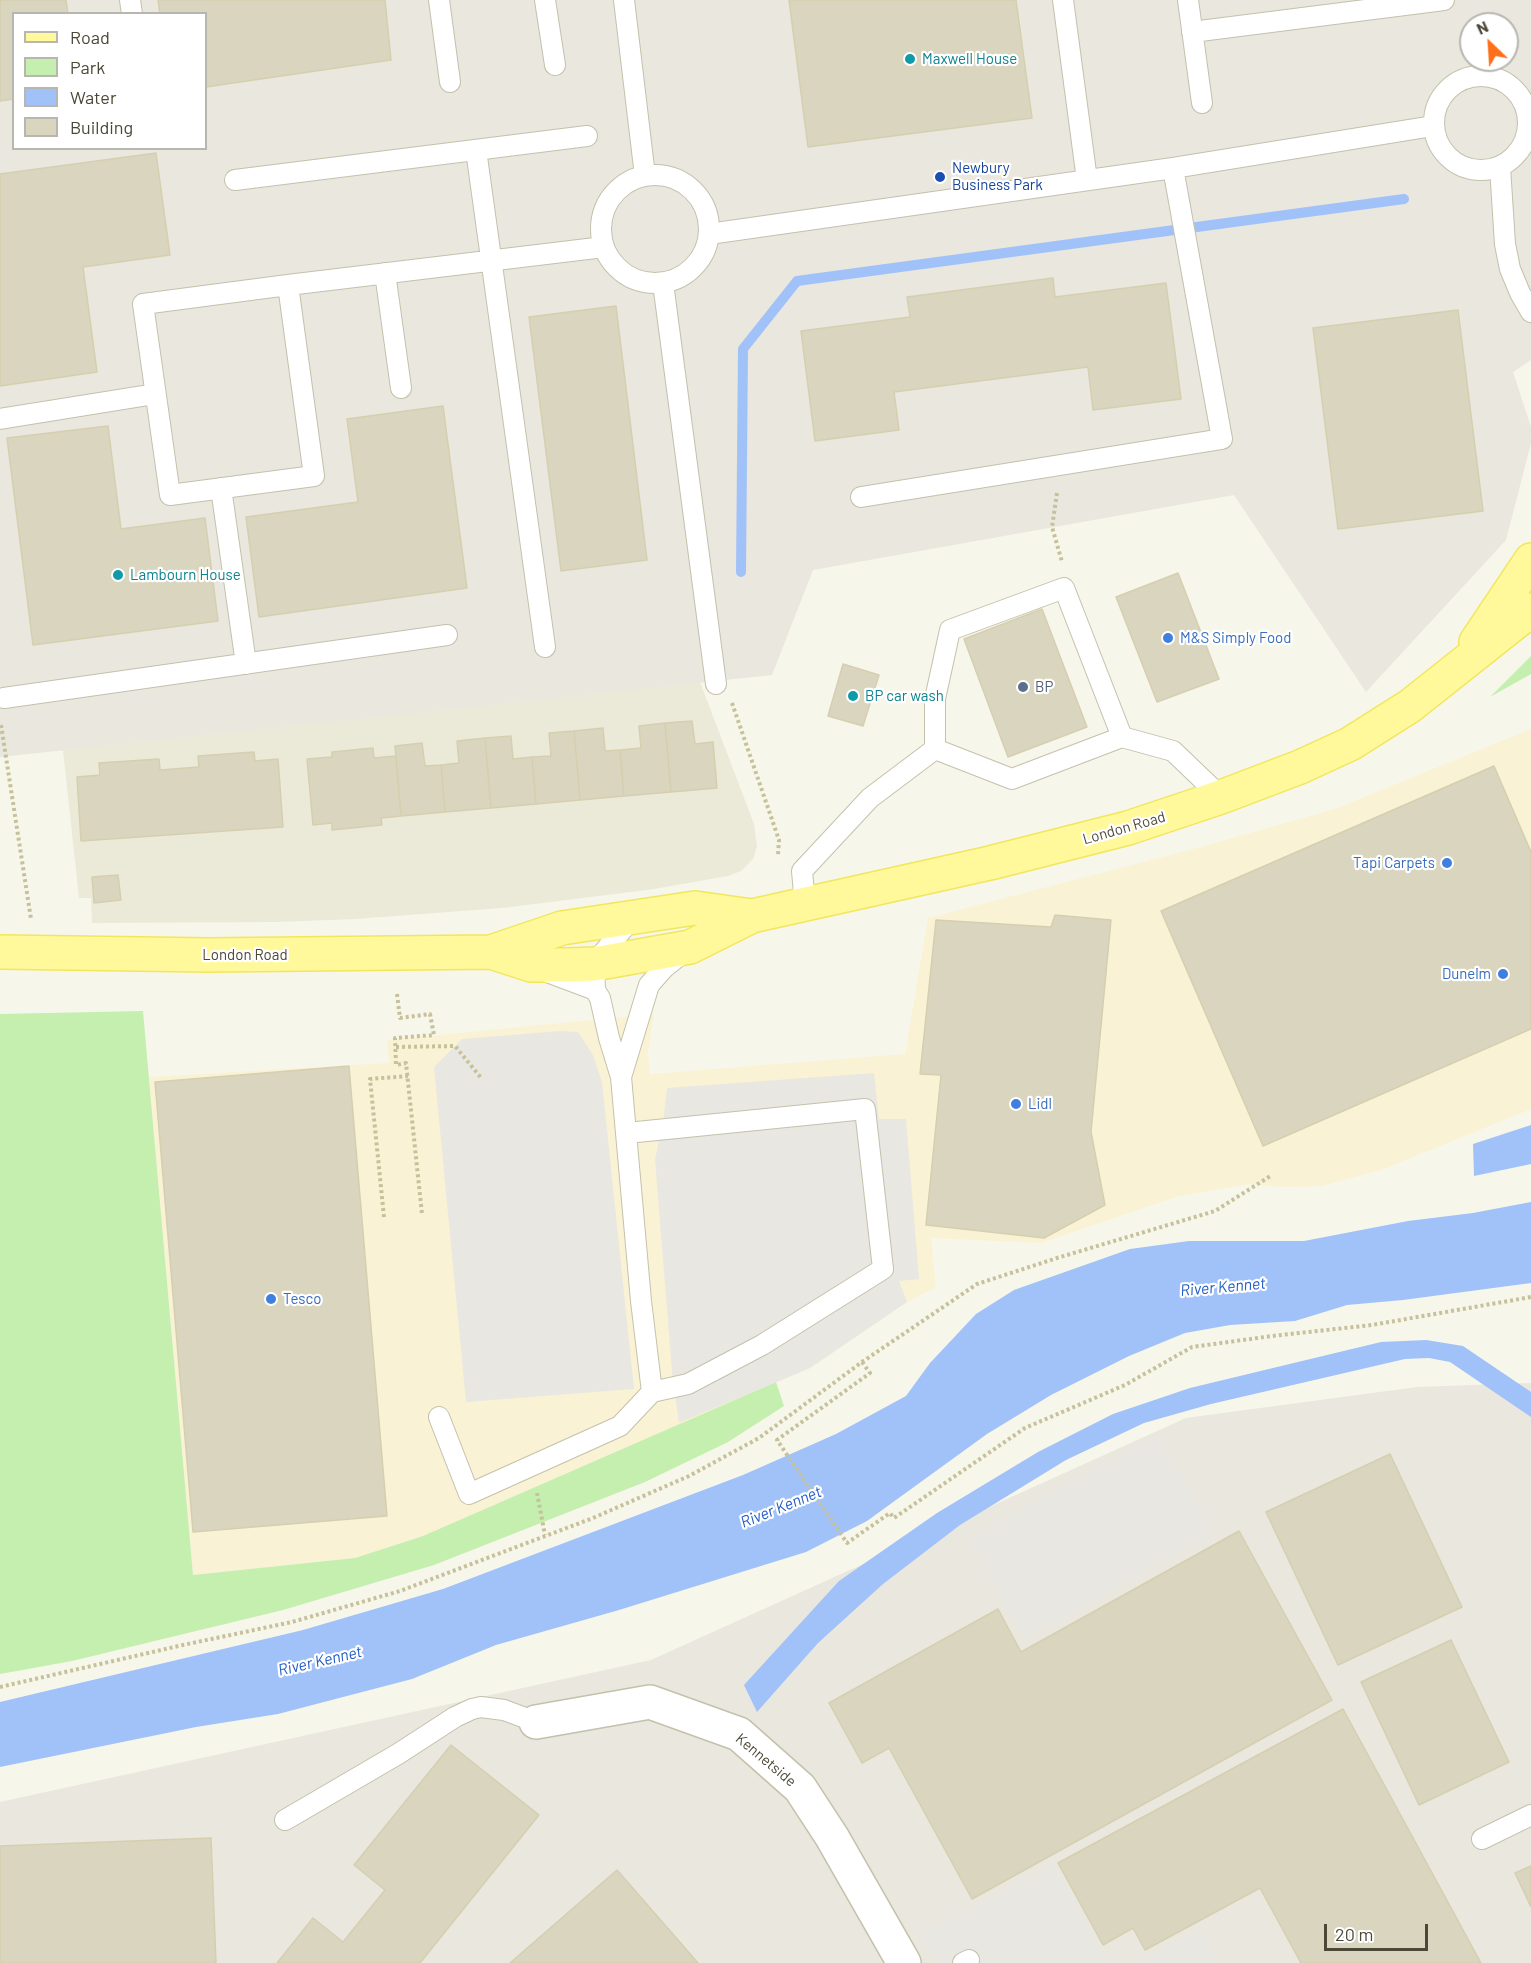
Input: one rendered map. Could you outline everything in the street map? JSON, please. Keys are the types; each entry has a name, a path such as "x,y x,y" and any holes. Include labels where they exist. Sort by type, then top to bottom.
{"main road":[{"name":"London Road","path":"1464,661 1531,560"},
{"name":"London Road","path":"491,952 531,965 595,977 690,947 752,916 990,863 1128,828 1221,797 1300,767 1359,739 1410,706 1531,610"},
{"name":"London Road","path":"0,952 219,955 491,952 562,928 695,908 752,916"}],"street":[{"name":"Kennetside","path":"536,1722 651,1702 739,1734 800,1788 832,1838 904,1963"}],"lane":[{"path":"439,0 450,82"},
{"path":"545,0 555,64"},
{"path":"624,0 645,176"},
{"path":"1063,0 1087,180"},
{"path":"1188,0 1202,103"},
{"path":"1192,32 1444,0"},
{"path":"1477,75 1493,77 1509,85 1523,99 1528,116 1528,133 1522,148 1511,160 1500,167 1479,171 1461,167 1447,157 1438,143 1433,126 1434,114 1441,98 1451,86 1477,75"},
{"path":"709,234 1173,168 1433,126"},
{"path":"235,180 587,136"},
{"path":"476,150 544,646"},
{"path":"1500,167 1505,244 1510,269 1531,312"},
{"path":"861,497 1222,439 1173,168"},
{"path":"645,176 662,176 677,180 691,189 701,202 707,217 709,234 704,251 694,266 680,277 663,283 648,283 634,279 610,260 604,247 601,229 604,210 614,194 628,183 645,176"},
{"path":"288,285 314,476 170,495 142,304 288,285 385,273 604,247"},
{"path":"385,273 402,388"},
{"path":"663,283 716,684"},
{"path":"0,419 155,393"},
{"path":"221,488 246,664"},
{"path":"934,749 935,699 950,630 1064,588 1122,737"},
{"path":"4,698 447,635"},
{"path":"934,749 1012,779 1122,737 1173,751 1221,797"},
{"path":"805,904 802,871 870,798 934,749"},
{"path":"632,918 595,977 609,1038 621,1077 641,1301 652,1392"},
{"path":"621,1077 649,985 664,968 690,947"},
{"path":"439,1417 469,1494 620,1426 652,1392 688,1384 762,1345 883,1269 865,1109 627,1133"},
{"path":"285,1820 472,1709 481,1707 504,1710 536,1722"},
{"path":"1482,1839 1531,1815"}],"path":[{"path":"1061,465 1052,527 1064,571"},
{"path":"716,684 734,706 779,840 777,859"},
{"path":"4,698 0,730 28,897 34,952"},
{"path":"397,994 400,1018 430,1014 434,1035 395,1038 396,1065 406,1064 408,1076 422,1214"},
{"path":"396,1047 455,1046 482,1079"},
{"path":"384,1217 370,1079 408,1076"},
{"path":"0,1687 302,1619 400,1591 593,1518 689,1476 759,1438 862,1362 977,1284 1215,1211 1272,1175"},
{"path":"862,1362 870,1373 777,1440 848,1543 890,1513 894,1518 1025,1428 1125,1385 1191,1347 1372,1325 1531,1297"},
{"path":"532,1466 545,1535"}],"shaded area":[{"name":"Newbury Business Park","path":"0,0 1531,0 1531,360 1513,372 1531,427 1531,443 1506,540 1366,692 1234,495 813,570 772,675 0,757"},
{"path":"700,682 754,824 757,846 753,859 741,871 728,876 654,889 502,908 355,919 276,922 92,923 91,898 79,898 63,750"},
{"path":"1531,729 1531,1109 1381,1170 1322,1186 1282,1187 1249,1184 1179,1196 1041,1243 931,1238 936,1287 907,1302 810,1368 423,1536 355,1558 193,1575 149,1077 389,1063 387,1040 654,1014 648,1052 650,1074 905,1054 928,918 1197,848 1335,809"},
{"path":"560,1031 578,1032 593,1055 602,1082 634,1389 466,1402 434,1067 462,1039"},
{"path":"874,1073 879,1119 906,1119 919,1279 899,1281 907,1302 810,1368 679,1423 672,1371 655,1160 667,1088"},
{"path":"1531,1383 1531,1963 0,1963 0,1802 651,1660 1186,1418 1417,1387"},
{"path":"1158,1434 1213,1534 1025,1637 970,1538"},
{"path":"1055,1863 1108,1963 943,1963 918,1936"},
{"path":"1200,1930 1218,1963 1137,1963"}],"green space":[{"path":"1531,656 1531,674 1490,697"},
{"path":"143,1011 193,1575 355,1558 423,1536 776,1382 784,1406 728,1442 645,1482 434,1565 283,1610 72,1661 0,1674 0,1014"}],"water":[{"path":"1531,1125 1531,1164 1474,1176 1473,1144"},
{"name":"River Kennet","path":"1531,1202 1531,1283 1347,1305 1295,1321 1230,1325 1185,1333 1129,1356 1051,1395 987,1434 867,1521 806,1552 619,1610 496,1645 412,1679 278,1714 196,1727 0,1767 0,1702 303,1630 443,1589 743,1475 836,1434 906,1396 930,1363 976,1314 1014,1290 1130,1249 1189,1241 1304,1241 1408,1221 1473,1213"},
{"path":"1426,1340 1463,1346 1531,1392 1531,1417 1450,1362 1429,1358 1405,1359 1211,1404 1144,1423 1066,1460 960,1525 883,1584 818,1643 757,1712 744,1685 839,1581 937,1513 1038,1452 1113,1414 1190,1388 1381,1342"}],"building":[{"path":"0,0 66,0 68,12 12,12 12,99 0,101"},
{"path":"158,0 385,0 391,60 207,87 207,12 160,12"},
{"name":"Maxwell House","path":"789,0 1016,0 1032,118 808,147"},
{"path":"156,153 170,255 83,267 97,372 0,386 0,174"},
{"path":"1053,278 1055,297 1166,283 1181,399 1093,410 1088,367 894,392 899,430 815,441 801,331 910,317 907,297"},
{"path":"616,306 647,560 561,571 529,317"},
{"path":"1458,310 1483,511 1338,529 1313,328"},
{"path":"443,406 467,588 259,617 246,517 358,502 347,419"},
{"name":"Lambourn House","path":"108,426 121,529 205,518 218,621 33,645 7,438"},
{"name":"M&S Simply Food","path":"1178,573 1219,679 1157,702 1116,597"},
{"path":"1042,609 1087,727 1008,757 964,639"},
{"name":"BP car wash","path":"843,664 879,675 863,726 828,716"},
{"path":"692,721 695,744 713,742 717,788 671,792 665,723"},
{"path":"665,723 671,792 624,796 620,750 641,748 639,726"},
{"path":"603,728 605,751 620,750 624,796 580,800 574,731"},
{"path":"574,731 580,800 536,804 532,757 551,756 549,733"},
{"path":"511,736 513,759 532,757 536,804 491,808 485,738"},
{"path":"485,738 491,808 445,812 441,765 459,763 457,741"},
{"path":"422,743 425,766 441,765 445,812 401,816 395,746"},
{"path":"373,748 374,758 396,756 401,816 381,818 382,825 332,830 332,823 313,825 307,759 332,757 332,752"},
{"path":"254,752 255,761 278,759 283,827 81,841 77,777 100,775 99,763 159,759 160,770 199,767 198,756"},
{"path":"1494,766 1531,852 1531,1029 1263,1146 1161,911"},
{"path":"118,875 121,900 94,903 92,877"},
{"name":"Lidl","path":"1055,915 1111,920 1091,1132 1105,1205 1044,1238 926,1225 941,1075 920,1074 936,920 1051,927"},
{"name":"Tesco","path":"349,1066 387,1516 193,1532 155,1082"},
{"path":"1390,1454 1462,1607 1338,1665 1266,1512"},
{"path":"1239,1531 1332,1700 972,1899 889,1748 862,1763 829,1703 998,1609 1021,1652"},
{"path":"1451,1640 1509,1762 1419,1805 1361,1682"},
{"path":"1343,1709 1481,1963 1301,1963 1260,1888 1145,1950 1133,1928 1103,1945 1058,1863"},
{"path":"451,1745 539,1815 420,1963 277,1963 313,1918 343,1942 385,1890 354,1865"},
{"path":"211,1838 216,1963 0,1963 0,1846"},
{"path":"1531,1866 1531,1907 1515,1873"},
{"path":"617,1870 698,1963 510,1963"}],"waterway":[{"path":"741,572 743,349 797,281 1404,199"}],"place":[{"name":"Maxwell House","path":"910,59"},
{"name":"Newbury Business Park","path":"940,177"},
{"name":"Lambourn House","path":"118,575"},
{"name":"M&S Simply Food","path":"1168,638"},
{"name":"BP","path":"1023,687"},
{"name":"BP car wash","path":"853,696"},
{"name":"Tapi Carpets","path":"1447,863"},
{"name":"Dunelm","path":"1503,974"},
{"name":"Lidl","path":"1016,1104"},
{"name":"Tesco","path":"271,1299"}]}
